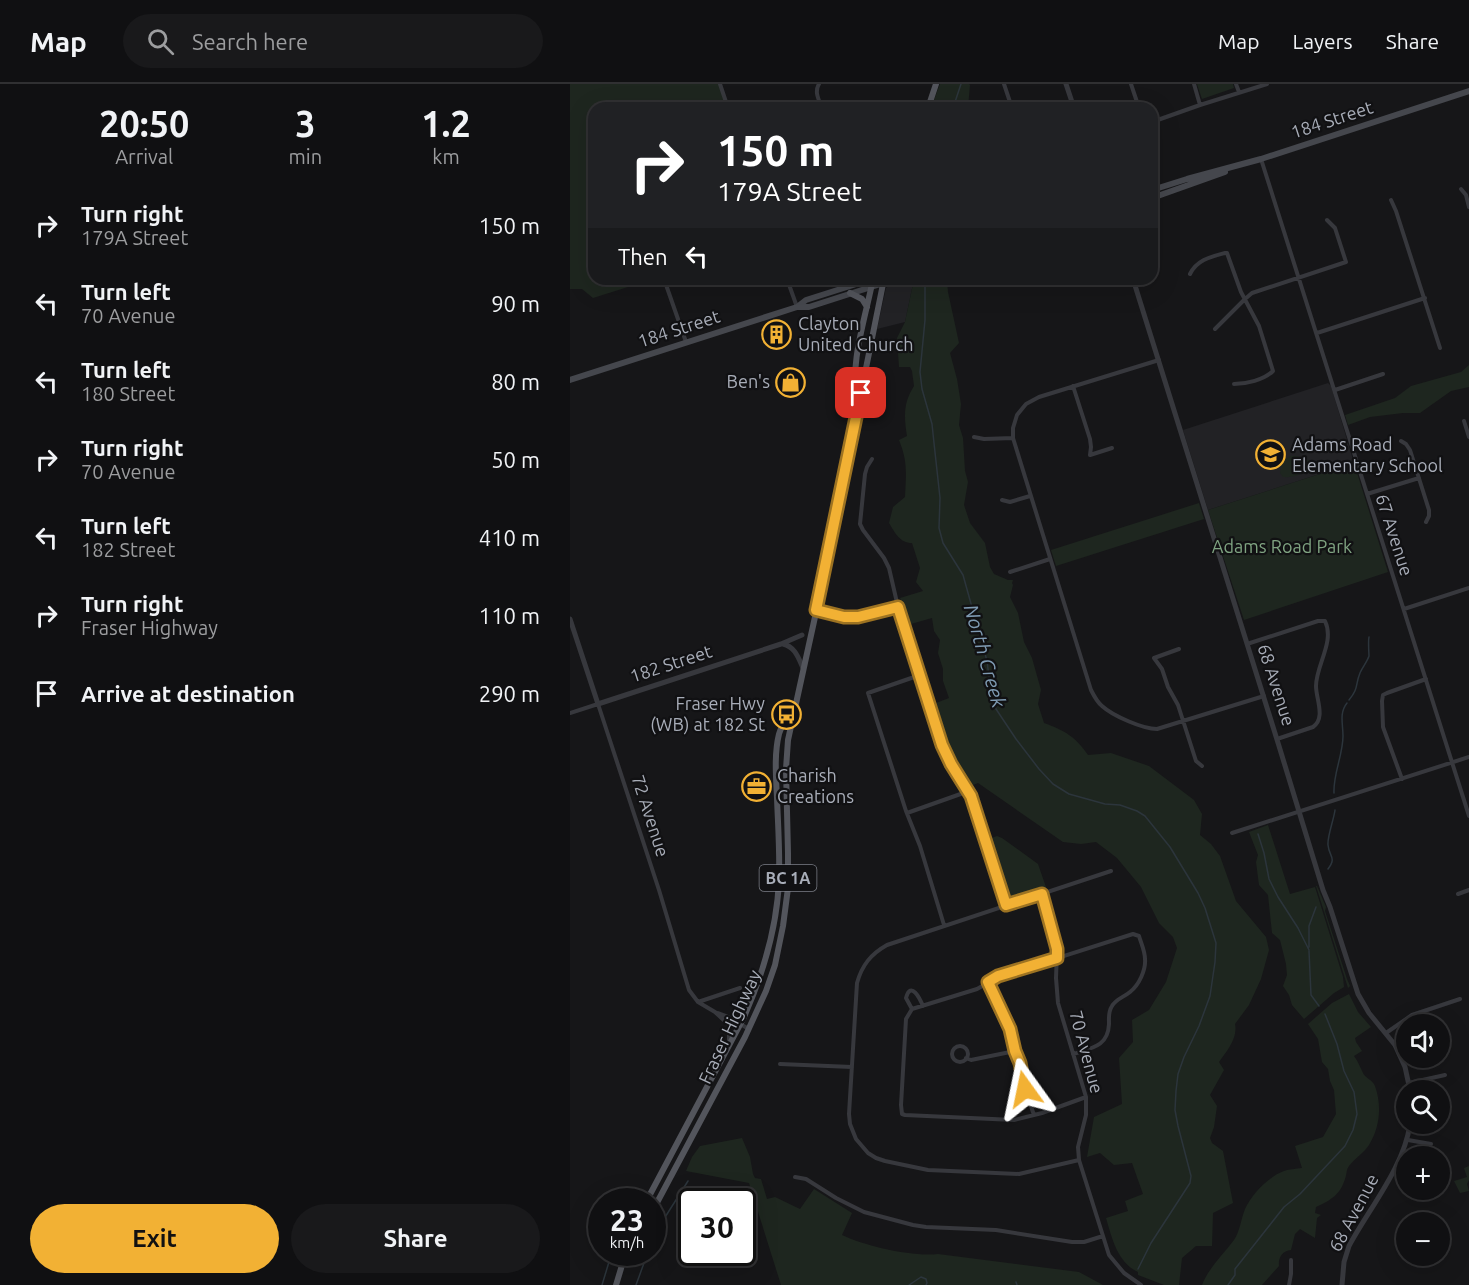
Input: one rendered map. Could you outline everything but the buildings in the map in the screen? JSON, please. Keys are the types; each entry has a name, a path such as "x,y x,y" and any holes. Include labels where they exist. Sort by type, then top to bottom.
{"main road":[{"path":"930,102 936,84"},
{"name":"184 Street","path":"1158,188 1261,159 1469,91"},
{"name":"184 Street","path":"1158,196 1238,166"},
{"name":"184 Street","path":"570,380 796,307 806,300 861,285"},
{"name":"184 Street","path":"796,307 809,307 866,285"},
{"name":"Fraser Highway","path":"857,410 854,382 871,285"},
{"name":"Fraser Highway","path":"665,1188 749,1029 775,965 785,915 788,876 786,756 788,740 883,285"},
{"path":"850,293 862,299 867,307"},
{"name":"Fraser Highway","path":"653,1188 740,1024 766,957 774,922 779,881 776,759 779,734 797,697"},
{"path":"616,1285 622,1266"}],"street":[{"path":"720,84 726,102"},
{"path":"819,84 816,93 820,102"},
{"path":"1004,84 1010,102"},
{"path":"1065,84 1072,102"},
{"path":"1131,84 1137,102"},
{"path":"1194,84 1200,105"},
{"path":"1236,84 1239,92"},
{"path":"1158,120 1267,84"},
{"name":"67 Avenue","path":"1261,159 1469,816"},
{"path":"1461,189 1466,195 1469,207"},
{"path":"1391,200 1440,348"},
{"path":"1215,329 1255,292 1346,262 1335,228 1328,220"},
{"path":"1190,274 1194,267 1203,260 1225,253 1229,255 1239,287 1259,326 1273,371 1245,383 1234,384"},
{"path":"666,285 686,343"},
{"path":"789,285 796,307"},
{"name":"68 Avenue","path":"1135,285 1264,696 1298,812 1358,994 1365,1009 1399,1052 1408,1080"},
{"path":"1317,333 1425,298"},
{"path":"1159,360 1033,399 1021,409 1015,421 1012,438 1030,496 1091,690 1108,711 1144,728 1163,729 1264,696"},
{"path":"1335,390 1383,374"},
{"path":"1073,386 1090,439 1090,455 1112,447"},
{"path":"1464,420 1469,437"},
{"path":"974,437 984,440 1012,438"},
{"path":"1401,441 1410,450 1429,510 1426,522"},
{"path":"872,459 865,474 860,524 889,568 898,607 946,755 969,791 1006,905"},
{"path":"1367,494 1419,478"},
{"path":"1002,501 1010,502 1030,496"},
{"path":"1010,572 1050,559"},
{"path":"1404,609 1469,588"},
{"path":"816,610 844,617 858,617 898,607"},
{"name":"72 Avenue","path":"570,619 689,990 698,1002"},
{"path":"1247,644 1318,621 1325,621 1328,628 1327,642 1316,684 1320,718 1313,727 1277,739"},
{"name":"182 Street","path":"570,713 781,644 802,635"},
{"path":"781,644 791,647 803,668"},
{"path":"1179,649 1154,658 1162,669 1168,687 1178,705 1196,761 1202,766"},
{"path":"920,675 868,693 944,925"},
{"path":"1402,779 1384,734 1383,695 1425,679"},
{"path":"1232,833 1469,757"},
{"path":"907,813 969,791"},
{"path":"1079,1160 1029,1173 1013,1174 933,1171 885,1161 868,1153 856,1139 849,1114 857,983 864,965 875,952 887,945 1112,871"},
{"path":"1458,894 1469,890"},
{"name":"70 Avenue","path":"1042,894 1057,949 1059,1003 1086,1097 1086,1115 1078,1147 1079,1160 1107,1250 1120,1269 1141,1285"},
{"path":"1073,1054 1099,1045 1105,1040 1113,1003 1131,992 1140,978 1146,958 1139,936 1133,934 998,976 977,989 912,1009 906,1019 902,1114 1014,1120 1086,1097"},
{"path":"988,982 1010,1029 1034,1115"},
{"path":"698,1002 740,988"},
{"path":"912,1009 906,998 910,991 918,994 923,1006"},
{"path":"1386,1033 1412,1015 1460,999"},
{"path":"698,1002 749,1029"},
{"path":"715,1012 729,1025 729,1044"},
{"path":"963,1047 966,1050 966,1058 962,1062 957,1062 953,1058 952,1051 963,1047"},
{"path":"966,1058 971,1060 1015,1051"},
{"path":"780,1064 852,1067"},
{"path":"1422,1080 1445,1075"},
{"name":"68 Avenue","path":"1342,1285 1344,1262 1349,1246 1401,1158 1409,1134"},
{"path":"1408,1140 1431,1144"},
{"path":"795,1177 806,1179 864,1212 917,1226 996,1230 1072,1242 1084,1242 1103,1236"},
{"path":"1289,1285 1291,1260"}],"shaded area":[{"path":"890,285 913,285 905,322 877,329 886,288"},
{"name":"Adams Road Elementary School","path":"1328,383 1331,386 1354,463 1208,510 1183,430"}],"green space":[{"path":"570,84 720,84 726,102 588,102 588,285 628,285 628,287 593,298 582,289 570,289"},
{"path":"940,84 970,85 969,102 933,102"},
{"path":"1197,84 1233,84 1234,88 1202,99"},
{"path":"913,285 947,285 959,343 950,353 961,404 959,425 963,438 968,482 964,505 970,523 985,543 990,567 994,574 1013,580 1010,597 1018,613 1024,642 1032,658 1041,690 1038,704 1044,723 1069,735 1088,755 1111,753 1149,766 1194,800 1202,814 1200,835 1220,856 1236,901 1266,937 1269,950 1261,979 1249,1005 1235,1024 1233,1039 1219,1062 1224,1070 1210,1095 1217,1106 1210,1138 1212,1143 1223,1151 1233,1203 1213,1213 1212,1246 1196,1246 1182,1258 1179,1285 1164,1285 1138,1275 1138,1272 1120,1256 1113,1241 1106,1218 1128,1211 1125,1201 1143,1194 1132,1163 1114,1165 1100,1153 1087,1157 1094,1117 1122,1104 1119,1058 1133,1042 1132,1020 1149,1010 1166,982 1177,948 1173,937 1159,923 1141,887 1117,858 1096,842 1081,844 1063,842 978,783 973,785 953,757 936,703 949,698 938,653 940,640 934,631 932,618 911,624 900,598 923,591 916,582 920,568 912,543 901,539 889,523 893,507 905,497 905,462 899,440 907,436 905,410 914,386 910,367 899,367 897,338 905,322"},
{"path":"1469,365 1469,387 1451,391 1420,413 1370,417 1348,425 1345,415 1395,398 1411,386 1461,372"},
{"path":"1291,456 1312,462 1311,468 1298,475 1283,477 1280,473 1282,461"},
{"name":"Adams Road Park","path":"1354,463 1388,572 1244,620 1208,510"},
{"path":"1199,503 1204,519 1056,566 1051,550"},
{"path":"1268,825 1290,894 1315,887 1343,977 1344,987 1304,1019 1292,1005 1283,986 1287,975 1286,964 1280,940 1272,933 1268,895 1259,885 1256,862 1258,855 1249,832"},
{"path":"997,836 1038,864 1047,890 1013,900 1007,898 989,839"},
{"path":"1316,886 1326,907 1325,911 1350,986 1348,988"},
{"path":"1349,994 1358,1012 1371,1027 1355,1038 1362,1051 1354,1056 1364,1075 1374,1084 1379,1101 1379,1116 1373,1138 1367,1148 1347,1169 1343,1185 1338,1193 1316,1207 1315,1213 1321,1215 1317,1218 1315,1238 1300,1229 1295,1234 1291,1250 1281,1255 1279,1266 1262,1285 1202,1285 1212,1267 1236,1236 1245,1209 1252,1198 1266,1182 1278,1174 1302,1168 1295,1146 1323,1137 1336,1114 1334,1090 1328,1069 1322,1062 1318,1039 1308,1024 1332,1003"},
{"path":"742,1138 750,1157 753,1174 755,1178 761,1179 767,1199 775,1197 800,1209 814,1189 852,1213 842,1235 852,1239 902,1252 938,1254 1079,1272 1103,1285 781,1285 756,1205 756,1188 751,1188 749,1183 686,1171 700,1146"},
{"path":"1469,1166 1467,1184 1469,1191 1460,1193 1454,1181 1467,1177 1464,1168"}],"waterway":[{"name":"North Creek","path":"955,102 961,84"},
{"name":"North Creek","path":"925,285 925,320 920,372 922,389 932,424 940,498 939,528 943,543 963,575 987,661 991,693 996,709 1016,739 1053,784 1069,794 1105,804 1120,805 1145,816 1170,847 1198,893 1216,943 1210,996 1184,1057 1178,1074 1176,1091 1175,1110 1191,1176 1190,1183 1151,1243 1138,1269"},
{"path":"1349,700 1369,656 1369,637"},
{"path":"1334,793 1343,743 1342,715 1347,703"},
{"path":"1328,869 1332,859 1328,842 1335,810"},
{"path":"1258,834 1269,879 1309,950"},
{"path":"1309,947 1309,926 1316,907"},
{"path":"1309,951 1311,995 1319,1006"},
{"path":"1228,1285 1235,1275 1235,1269 1284,1207 1300,1194 1345,1146 1353,1130 1357,1114 1354,1092 1344,1071 1337,1044 1325,1014"},
{"path":"666,1216 688,1181"},
{"path":"602,1285 608,1266"},
{"path":"636,1285 643,1266"},
{"path":"909,1285 921,1277 926,1279 926,1285"}],"place":[{"name":"Clayton United Church","path":"777,334"},
{"name":"Ben's","path":"791,382"},
{"name":"Adams Road Elementary School","path":"1271,455"},
{"name":"Fraser Hwy (WB) at 182 St","path":"786,714"},
{"name":"Charish Creations","path":"756,786"}],"route":[{"path":"861,393 816,610 844,617 858,617 898,607 942,745 971,796 1006,905 1042,894 1057,949 1057,958 998,976 988,982 1010,1029 1025,1089"}]}
